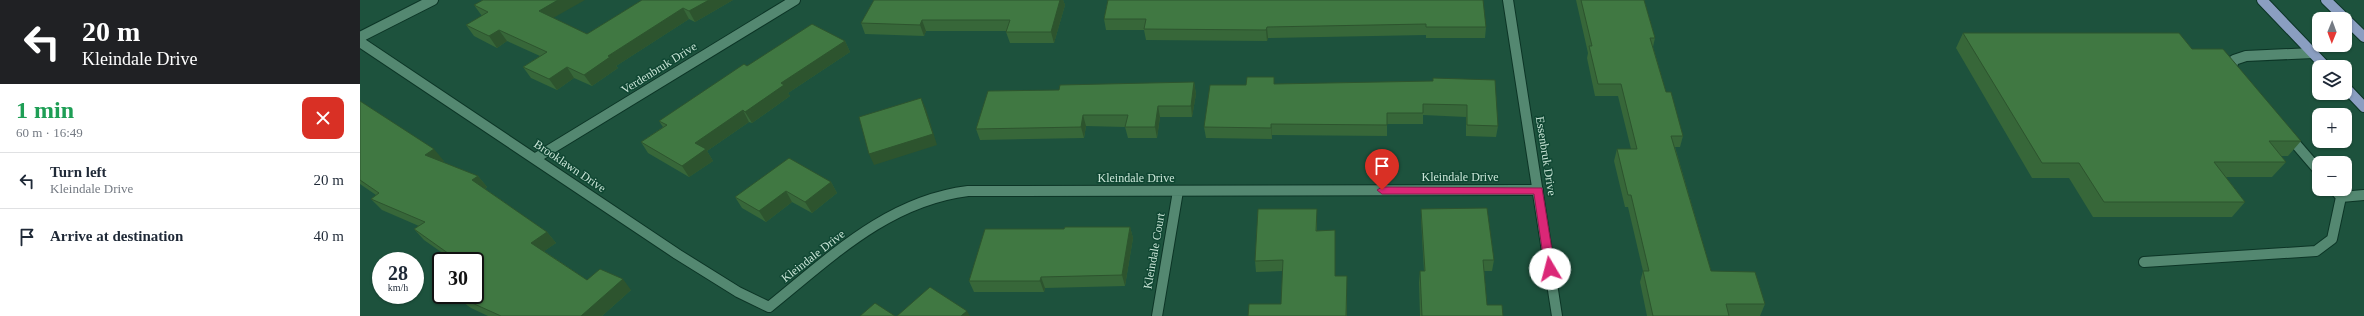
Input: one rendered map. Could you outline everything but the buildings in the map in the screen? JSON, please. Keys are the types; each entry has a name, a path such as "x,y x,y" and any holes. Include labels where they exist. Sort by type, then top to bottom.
{"main road":[{"path":"2262,0 2320,60"},
{"path":"2326,0 2364,37"},
{"path":"2352,94 2364,107"}],"street":[{"path":"360,37 433,0"},
{"name":"Verdenbruk Drive","path":"536,158 795,0"},
{"name":"Essenbruk Drive","path":"1508,0 1557,316"},
{"name":"Brooklawn Drive","path":"360,42 536,158 677,254 738,292 769,308"},
{"path":"2241,81 2231,69 2234,60 2246,56 2313,53"},
{"path":"2283,129 2312,163"},
{"name":"Kleindale Drive","path":"769,308 891,215 915,203 942,194 968,191 1538,190"},
{"name":"Kleindale Court","path":"1157,316 1178,191"},
{"path":"2352,194 2364,195"},
{"path":"2144,262 2316,251 2332,239 2337,196"}],"route":[{"path":"1382,190 1538,190 1550,269"}]}
